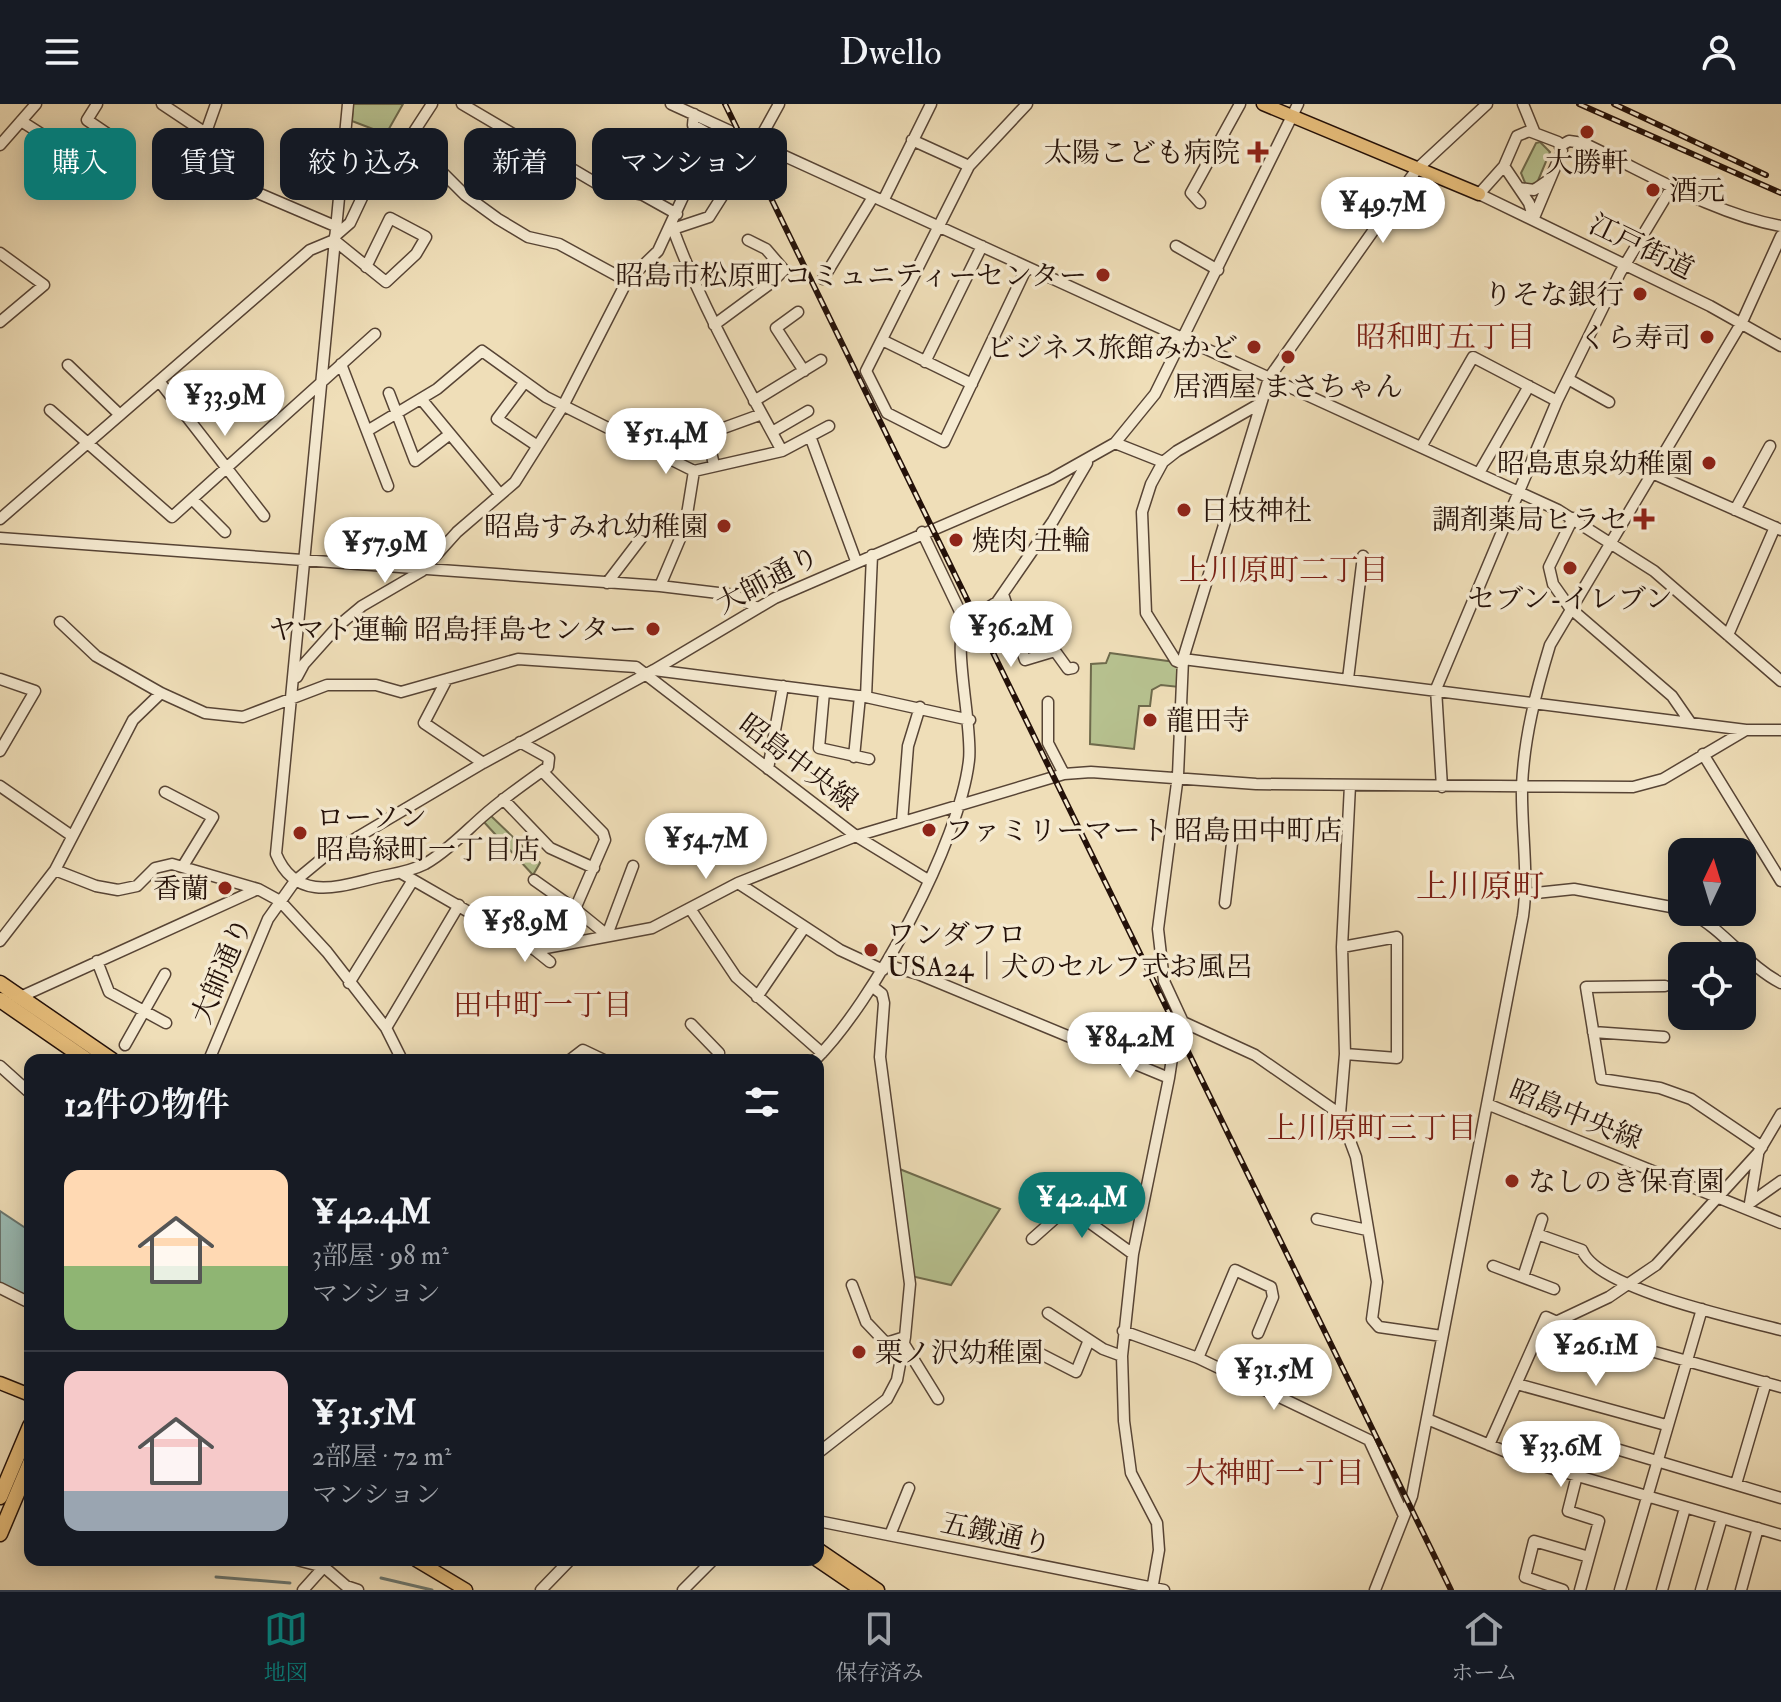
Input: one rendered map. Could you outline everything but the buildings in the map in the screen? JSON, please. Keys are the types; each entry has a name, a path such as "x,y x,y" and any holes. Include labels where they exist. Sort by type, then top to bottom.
{"highway":[{"path":"0,983 103,1054"},
{"path":"2,1004 78,1054"},
{"path":"0,1497 24,1440"},
{"path":"0,1534 24,1477"}],"main road":[{"path":"1263,104 1479,194"},
{"path":"0,1383 24,1393"},
{"path":"824,1553 878,1590"},
{"path":"824,1565 861,1590"},
{"path":"428,1566 466,1590"}],"street":[{"path":"0,145 36,104"},
{"path":"21,121 93,167 115,139 87,120 97,104"},
{"path":"162,104 198,128"},
{"path":"206,128 216,104"},
{"path":"348,104 276,854 281,868 295,881 320,887 354,886 425,864 503,799 548,767 549,758 520,742"},
{"path":"417,128 432,104"},
{"path":"462,104 601,186 643,195 677,214"},
{"path":"671,104 724,128"},
{"path":"766,128 779,104"},
{"path":"823,279 878,199 931,104"},
{"path":"1027,104 969,166 866,371 887,413 944,442 1027,267"},
{"path":"1200,203 1191,193 1240,104"},
{"name":"大師通り","path":"212,1054 268,919 295,881 354,838 520,742 650,672 757,608 856,561 1088,461 1115,443 1155,394 1298,104"},
{"path":"1340,1114 1255,1055 1183,1022 1164,981 1158,929 1176,780 1183,662 1269,378 1417,169 1487,104"},
{"path":"1523,104 1534,131 1560,146 1577,141 1758,222 1781,226"},
{"path":"293,691 304,664 338,626 362,606 422,571 499,493 515,482 563,406 627,281 658,251 673,228 707,145 709,134 693,125 694,114"},
{"path":"1479,194 1504,166 1517,136 1534,131"},
{"path":"912,140 969,166"},
{"path":"1533,220 1562,155 1560,146"},
{"path":"787,157 1573,518 1654,571 1781,681"},
{"path":"1504,166 1533,209 1533,220"},
{"path":"448,178 465,195 528,237 559,244 627,281"},
{"path":"1519,188 1534,190 1552,178"},
{"path":"1442,787 1436,689 1557,401 1602,307 1673,185"},
{"name":"江戸街道","path":"1479,194 1742,322 1781,346"},
{"path":"264,198 335,234 366,267 386,282 416,254 426,237 390,218 366,267"},
{"path":"0,519 310,250 350,223 361,200"},
{"path":"673,228 709,217 720,200"},
{"path":"673,228 683,262 782,451"},
{"path":"1375,1590 1412,1496 1526,894 1522,785 1533,702 1550,645 1742,322 1781,236"},
{"path":"714,325 784,270 766,249 748,240"},
{"path":"925,362 982,246"},
{"path":"1176,246 1218,270"},
{"path":"0,253 44,285 0,322"},
{"path":"798,312 776,328 804,371"},
{"path":"50,410 172,517 375,334"},
{"path":"882,340 972,384"},
{"path":"367,431 422,400 482,351 524,383 563,406 694,471 782,451 829,426"},
{"path":"1421,447 1473,357 1557,401"},
{"path":"754,401 821,360"},
{"path":"341,364 388,486"},
{"path":"68,365 120,415"},
{"path":"1568,379 1609,402"},
{"path":"159,381 264,516"},
{"path":"524,383 497,419 536,445"},
{"path":"1479,473 1529,386"},
{"path":"389,393 415,461 450,434"},
{"path":"422,400 499,493"},
{"path":"1261,403 1163,462 1142,512 1146,613 1176,661 1436,689 1746,730 1781,730"},
{"path":"772,432 808,411"},
{"path":"714,465 707,434 762,414"},
{"path":"810,436 856,561"},
{"path":"1115,443 1163,462"},
{"path":"1735,510 1770,446"},
{"path":"986,609 1003,594 1053,521 1088,461"},
{"path":"660,586 685,527 694,471"},
{"path":"1652,473 1778,528 1728,635"},
{"path":"192,499 225,532"},
{"path":"1573,518 1549,567 1553,584 1570,608 1649,673 1690,722"},
{"path":"607,583 649,528"},
{"path":"820,1054 885,968 928,880 957,808 969,759 970,720 961,654 961,629 965,622 922,532"},
{"path":"0,538 660,586 735,595 757,608"},
{"path":"854,757 863,696 872,555"},
{"path":"1348,679 1363,556"},
{"path":"1003,594 1025,660 1055,651 1068,669 1073,668"},
{"path":"60,622 96,656 161,693 205,713 243,717 293,691 327,685 376,685 401,692 518,659 625,665 650,672 863,696 970,720"},
{"name":"昭島中央線","path":"650,672 856,836 928,880"},
{"path":"0,679 35,691 0,751"},
{"path":"447,679 424,723 483,763"},
{"path":"768,769 783,686"},
{"path":"824,692 819,748 869,759"},
{"path":"0,941 55,870 133,720 161,693"},
{"path":"1048,702 1048,743 1064,774"},
{"path":"902,822 908,746 920,707"},
{"path":"535,950 652,928 738,883 856,836 1064,774 1091,772 1176,780 1350,785 1633,787 1663,779 1746,730"},
{"path":"1703,754 1780,873"},
{"path":"542,771 603,833 605,840 575,909"},
{"path":"1350,785 1342,947 1345,1054 1340,1114 1356,1157 1377,1282 1372,1319 1379,1327 1442,1336"},
{"path":"0,786 72,836"},
{"path":"165,792 213,817 183,866"},
{"path":"503,799 550,848 594,868"},
{"path":"1225,903 1235,839"},
{"path":"55,870 96,886 118,890 137,886 159,866 183,866 222,882 246,884 258,889 280,901 327,952 386,1028 399,1054"},
{"path":"607,935 633,866"},
{"path":"401,873 535,950 550,962"},
{"path":"349,983 413,880"},
{"path":"534,880 607,935"},
{"path":"738,883 804,928 885,968 918,974 1169,1078"},
{"path":"2,1004 258,889"},
{"path":"1526,894 1574,889 1668,906"},
{"path":"386,1028 459,905"},
{"path":"691,910 736,977 815,1054"},
{"path":"1709,926 1733,943 1764,974 1781,983"},
{"path":"757,997 804,928"},
{"path":"1342,947 1397,937 1397,1058 1345,1054"},
{"path":"97,961 109,992 166,1023"},
{"path":"125,1045 165,974"},
{"path":"1665,986 1586,987 1601,1079 1660,1088 1691,1099 1760,1150"},
{"path":"824,1448 887,1399 897,1380 905,1340 910,1284 880,1057 884,1003 882,994 873,987"},
{"path":"1156,1589 1159,1550 1157,1523 1131,1473 1124,1421 1122,1356 1133,1254 1174,1045 1162,1019"},
{"path":"691,1024 718,1054"},
{"path":"1593,1032 1664,1037"},
{"path":"0,1066 24,1088"},
{"name":"昭島中央線","path":"1487,1104 1781,1223"},
{"path":"1556,1322 1627,1286 1656,1265 1715,1196 1760,1150 1781,1114"},
{"path":"1760,1150 1750,1203 1781,1181"},
{"path":"1032,1239 1068,1207 1133,1254"},
{"path":"1317,1219 1367,1230"},
{"path":"1523,1277 1542,1219"},
{"path":"1537,1234 1582,1250 1585,1259 1627,1286 1781,1330"},
{"path":"1493,1266 1554,1289"},
{"path":"1198,1358 1235,1270 1271,1287 1273,1297 1258,1333"},
{"path":"852,1285 866,1322 886,1343 905,1340"},
{"path":"0,1288 24,1300"},
{"path":"1620,1590 1702,1309"},
{"path":"1048,1313 1089,1340 1122,1356"},
{"path":"1489,1445 1543,1319 1548,1317 1556,1322 1781,1387"},
{"path":"1123,1331 1198,1358 1369,1440 1404,1516"},
{"path":"905,1340 938,1399"},
{"path":"1031,1349 1076,1372 1089,1340"},
{"path":"1736,1484 1766,1382"},
{"path":"1517,1384 1666,1425"},
{"path":"1427,1419 1577,1476 1781,1535"},
{"path":"1580,1590 1599,1521 1568,1511 1586,1440 1781,1498"},
{"path":"890,1535 909,1488"},
{"path":"1662,1590 1685,1508"},
{"path":"1701,1590 1722,1518"},
{"name":"五鐵通り","path":"824,1522 1156,1589"},
{"path":"1741,1590 1758,1528"},
{"path":"1563,1590 1525,1577 1534,1541 1589,1557"},
{"path":"303,1590 325,1566"},
{"path":"329,1566 343,1584 358,1590"},
{"path":"541,1590 564,1566"},
{"path":"683,1590 707,1566"}],"green space":[{"path":"353,104 403,104 389,128 370,128 352,121"},
{"path":"1540,142 1550,152 1537,183 1526,185 1521,173 1536,143"},
{"path":"1110,653 1175,662 1181,668 1179,687 1161,685 1152,690 1150,706 1139,706 1134,749 1090,744 1091,664 1106,663"},
{"path":"490,815 540,863 533,875 483,821"},
{"path":"897,1168 1000,1209 951,1285 911,1276"}],"water":[{"path":"0,1211 24,1227 24,1295 0,1284"}],"waterway":[{"path":"216,1577 290,1583"},
{"path":"381,1578 432,1590"}],"railway":[{"path":"725,104 1451,1590"},
{"path":"1579,104 1781,193"},
{"path":"1614,104 1766,175"}],"place":[{"name":"大勝軒","path":"1587,132"},
{"name":"太陽こども病院","path":"1258,152"},
{"name":"酒元","path":"1653,190"},
{"name":"昭島市松原町コミュニティーセンター","path":"1103,275"},
{"name":"りそな銀行","path":"1640,294"},
{"name":"くら寿司","path":"1707,337"},
{"name":"ビジネス旅館みかど","path":"1254,347"},
{"name":"居酒屋 まさちゃん","path":"1288,357"},
{"name":"昭島恵泉幼稚園","path":"1709,463"},
{"name":"日枝神社","path":"1184,510"},
{"name":"調剤薬局ヒラセ","path":"1644,519"},
{"name":"昭島すみれ幼稚園","path":"724,526"},
{"name":"焼肉 丑輪","path":"956,540"},
{"name":"セブン-イレブン","path":"1570,568"},
{"name":"ヤマト運輸 昭島拝島センター","path":"653,629"},
{"name":"龍田寺","path":"1150,720"},
{"name":"ファミリーマート 昭島田中町店","path":"929,830"},
{"name":"ローソン 昭島緑町一丁目店","path":"300,833"},
{"name":"香蘭","path":"225,888"},
{"name":"ワンダフロ USA24｜犬のセルフ式お風呂","path":"871,950"},
{"name":"なしのき保育園","path":"1512,1181"},
{"name":"栗ノ沢幼稚園","path":"859,1352"}],"district":[{"name":"昭和町五丁目","path":"1446,337"},
{"name":"上川原町二丁目","path":"1284,570"},
{"name":"上川原町","path":"1480,886"},
{"name":"田中町一丁目","path":"543,1005"},
{"name":"上川原町三丁目","path":"1372,1128"},
{"name":"大神町一丁目","path":"1275,1473"}]}
